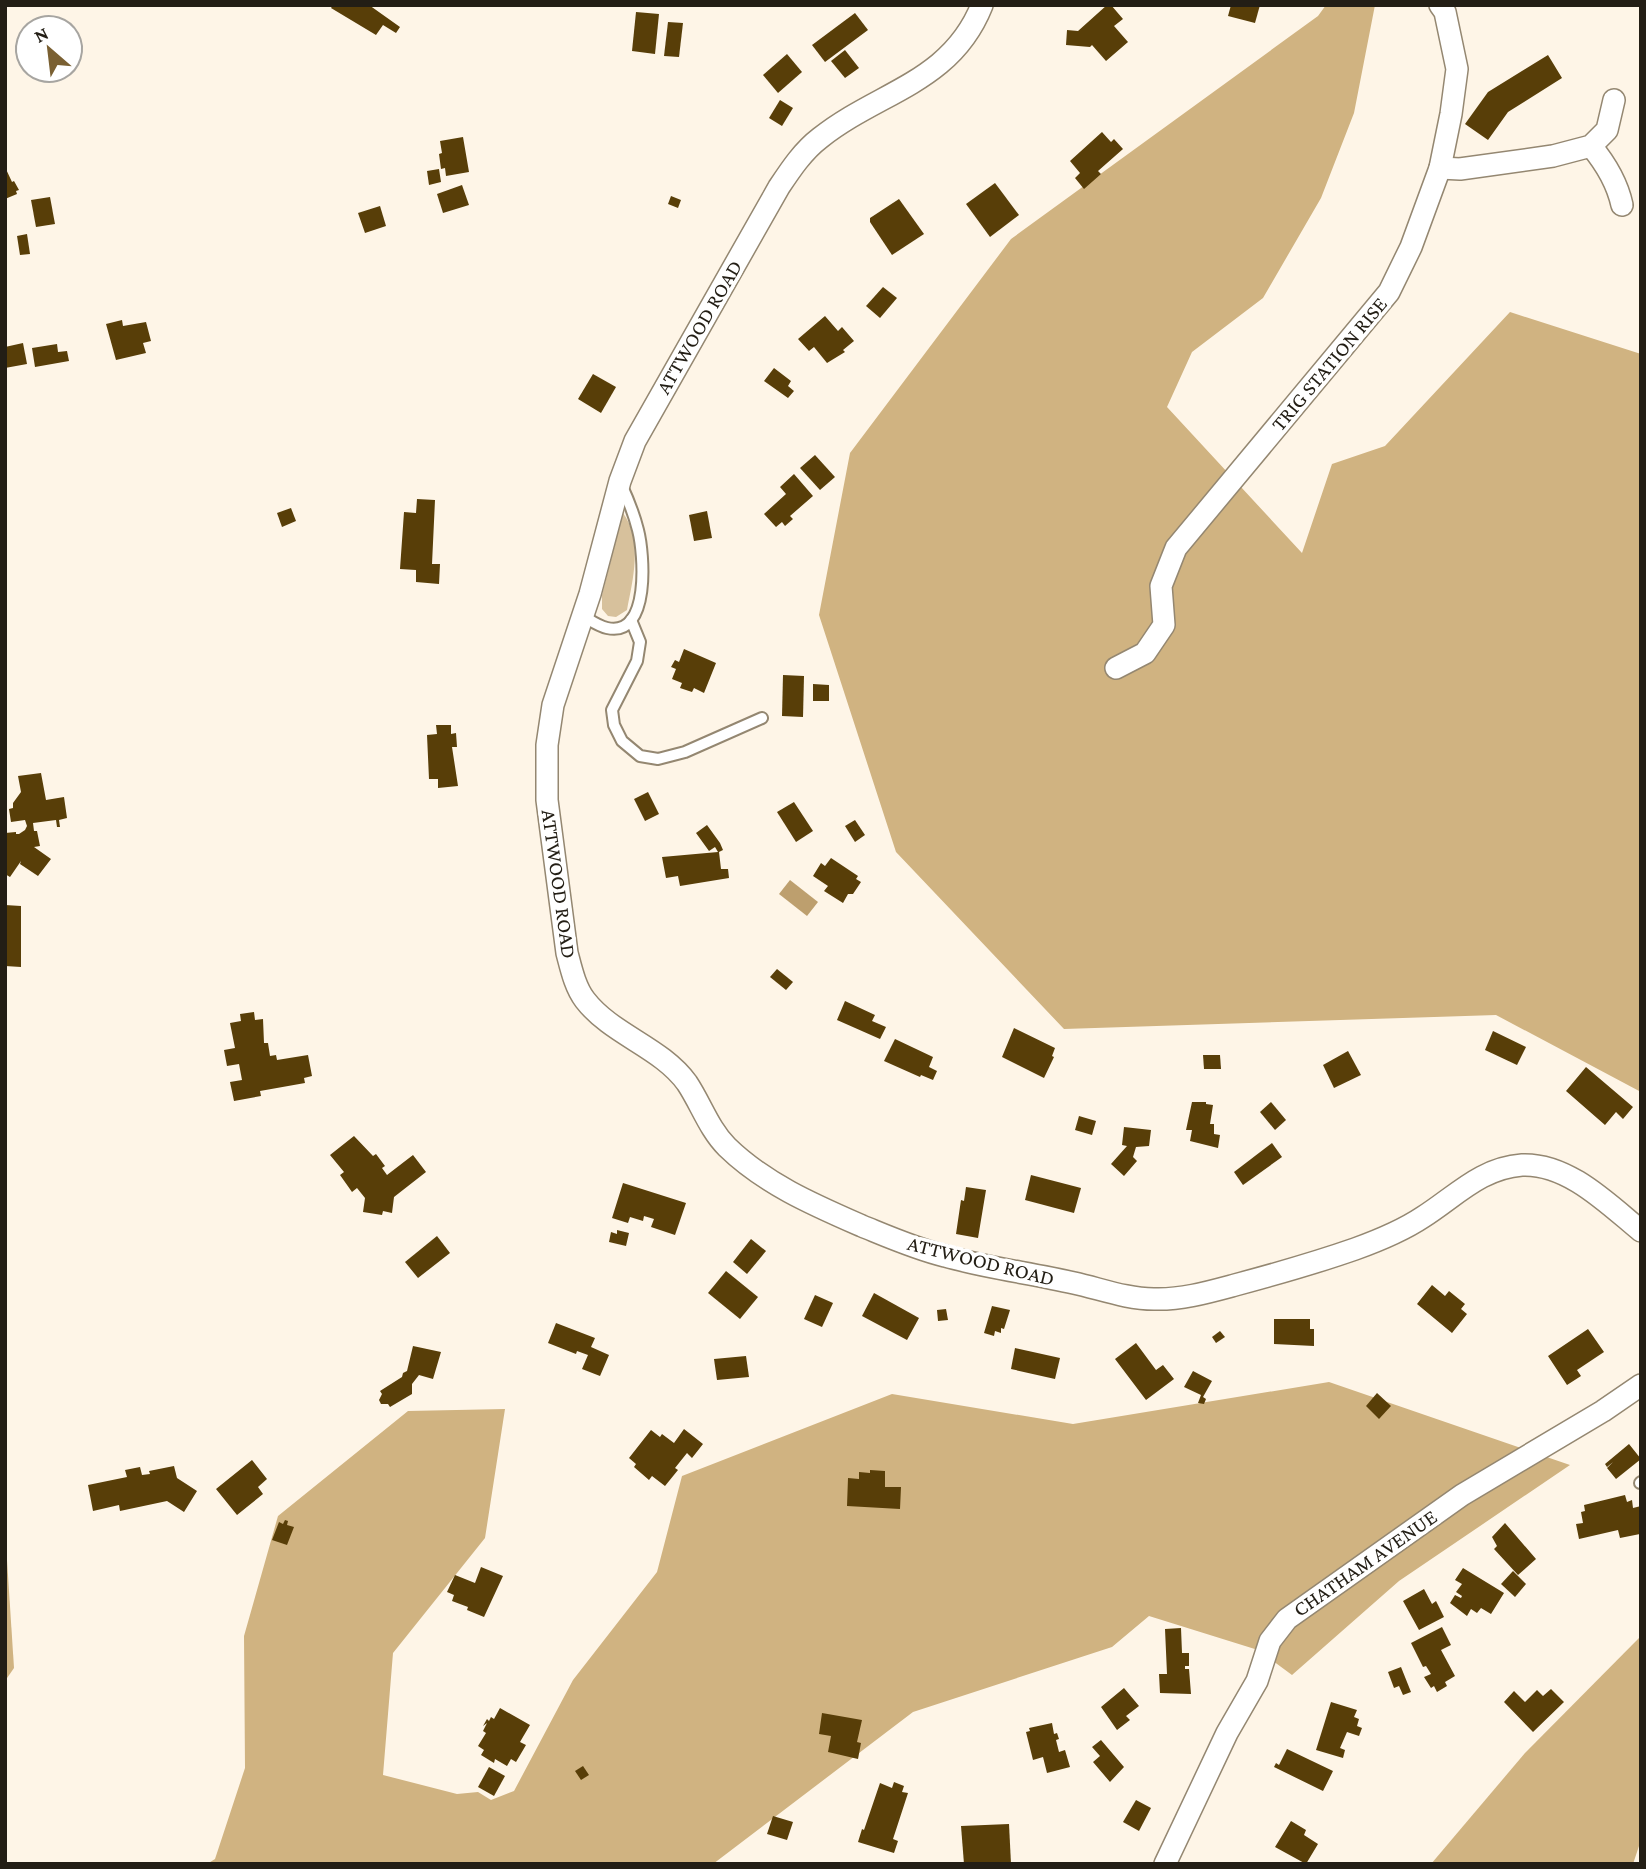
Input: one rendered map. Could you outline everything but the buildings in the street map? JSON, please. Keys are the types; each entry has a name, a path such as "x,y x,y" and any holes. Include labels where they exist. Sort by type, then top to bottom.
{"street":[{"name":"ATTWOOD ROAD","path":"982,5 963,41 937,68 836,126 810,146 790,170 635,441 620,481 583,616 553,705 546,753 549,820 567,953 573,976 585,999 605,1019 659,1056 686,1082 726,1146 772,1184 905,1244 945,1256 1126,1296 1156,1300 1198,1295 1303,1267 1392,1236 1479,1177 1495,1170 1525,1165 1555,1171 1586,1186 1641,1231"},
{"name":"TRIG STATION RISE","path":"1116,668 1146,653 1164,625 1161,586 1176,548 1389,292 1411,247 1440,168 1451,114 1457,69 1442,9"},
{"path":"1440,168 1460,169 1553,156 1591,146 1607,130 1614,100"},
{"path":"1591,146 1608,166 1622,205"},
{"name":"CHATHAM AVENUE","path":"1165,1864 1227,1733 1257,1681 1270,1641 1287,1619 1462,1495 1603,1411 1641,1385"}],"lane":[{"path":"583,616 614,629 631,620 636,614 643,565 639,532 620,481"},
{"path":"631,620 640,642 637,662 612,710 614,725 622,741 640,756 658,759 685,752 762,718"}],"shaded area":[{"path":"1326,5 1375,5 1354,113 1321,198 1263,298 1192,352 1167,407 1302,553 1332,464 1385,446 1510,312 1641,354 1641,1092 1496,1015 1064,1029 896,852 819,615 850,453 1011,239 1318,16"},
{"path":"623,513 633,536 635,560 627,610 616,617 608,616 602,609 602,595"},
{"path":"790,880 818,902 807,916 779,894"},
{"path":"1329,1382 1570,1465 1399,1581 1292,1675 1258,1650 1149,1616 1112,1647 913,1712 713,1864 207,1864 215,1859 245,1768 244,1636 278,1516 408,1411 505,1409 485,1538 393,1653 383,1775 457,1794 478,1792 491,1800 514,1791 573,1680 657,1572 682,1476 892,1394 1073,1424"},
{"path":"7,1560 14,1668 5,1681 5,1561"},
{"path":"1641,1636 1641,1840 1633,1864 1431,1864 1525,1753"}]}
